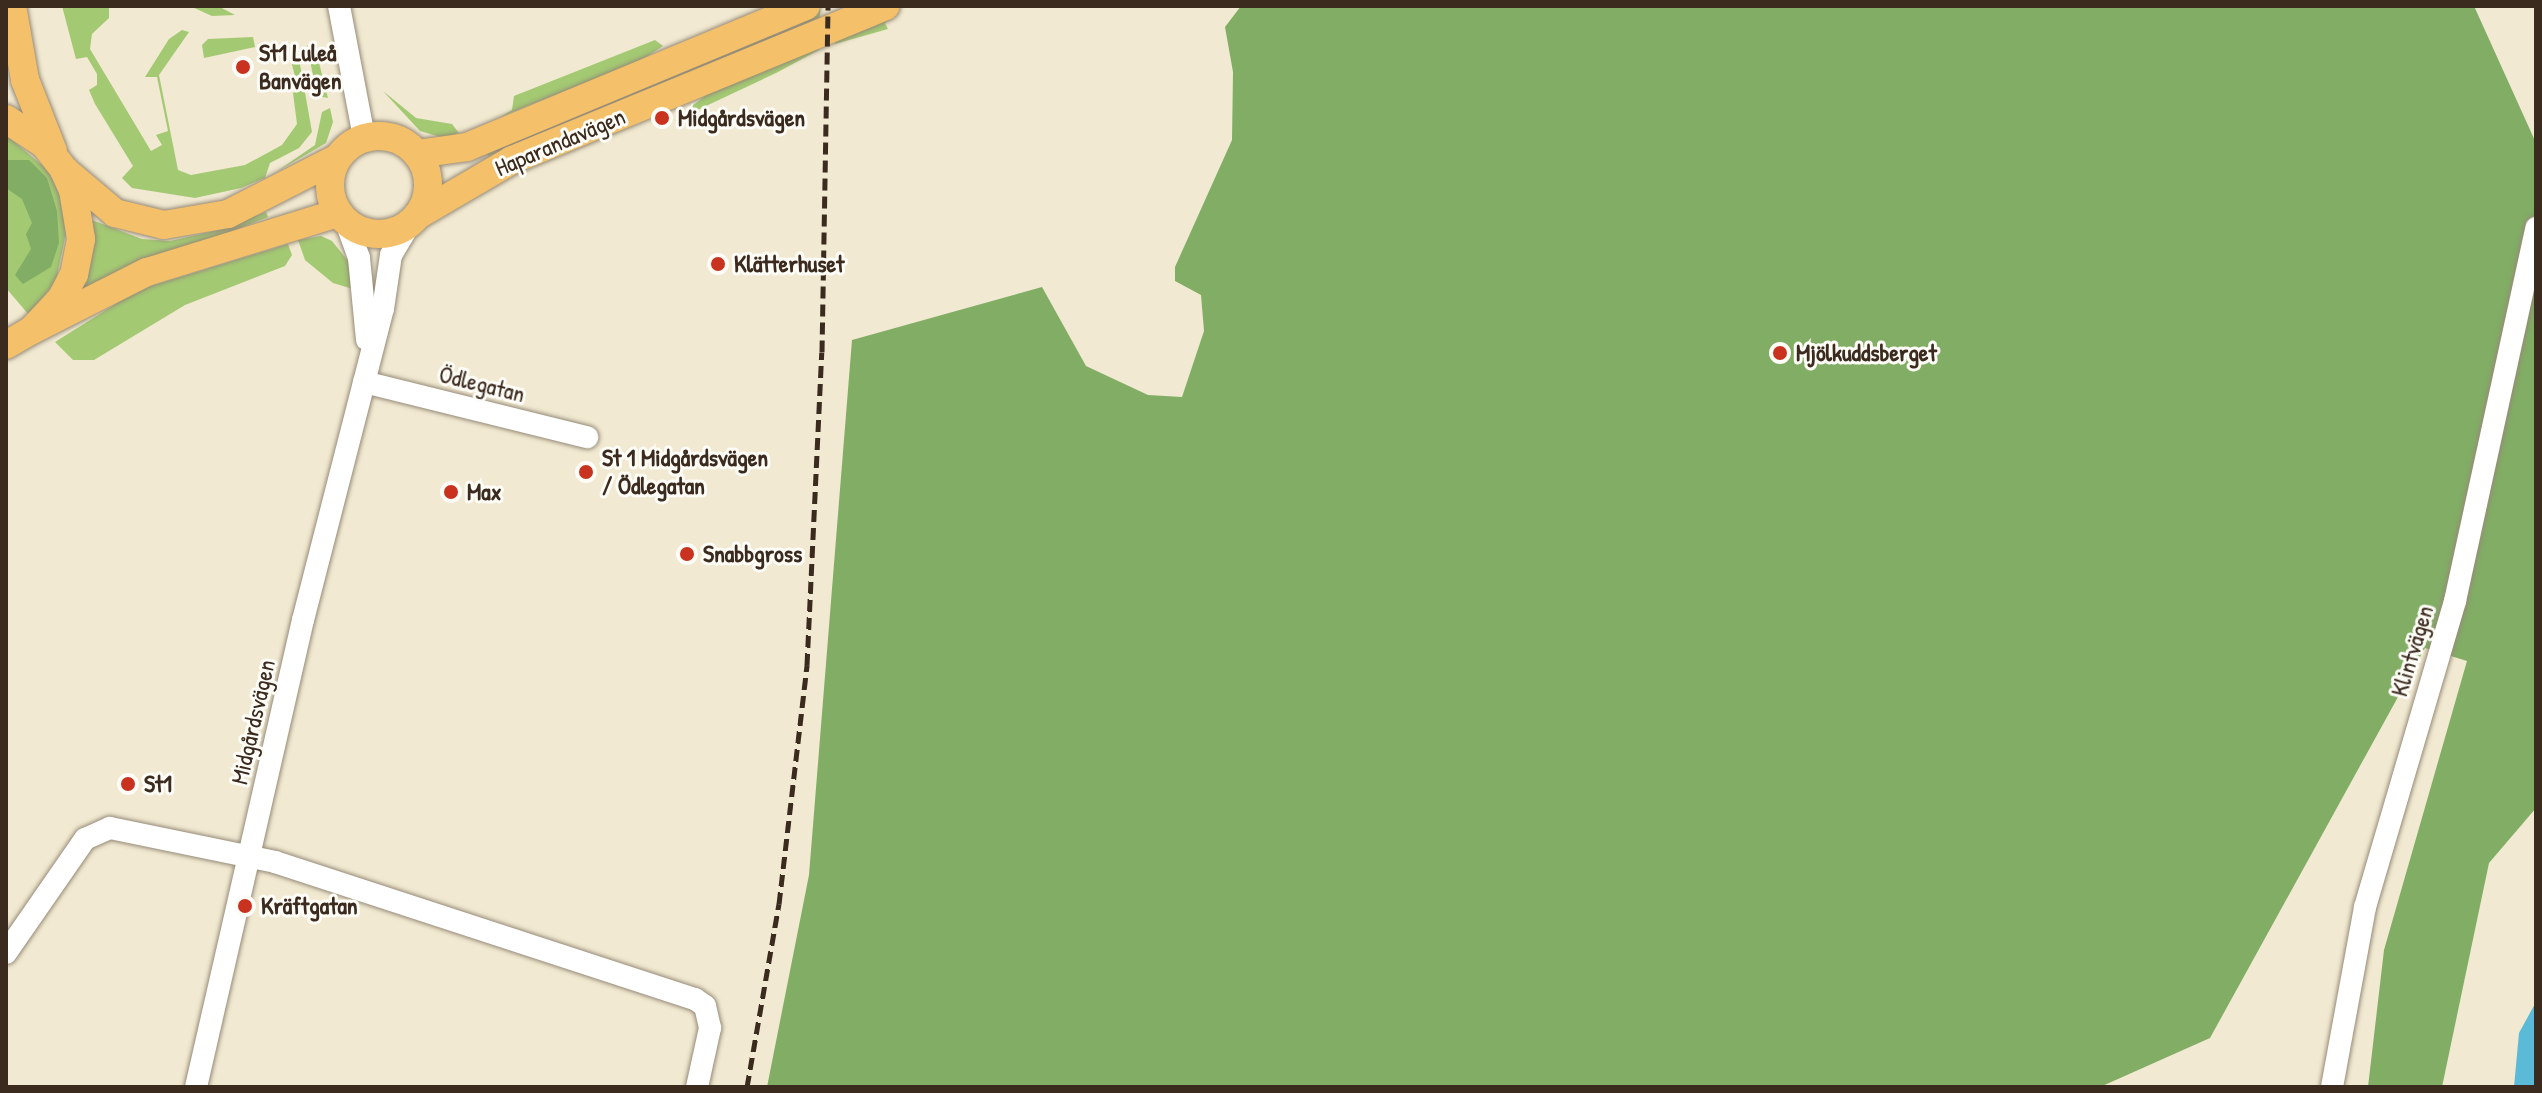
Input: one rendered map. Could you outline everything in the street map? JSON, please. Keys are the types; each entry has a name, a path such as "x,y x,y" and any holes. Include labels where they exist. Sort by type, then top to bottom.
{"main road":[{"path":"12,6 25,80 80,217 77,262 61,299 14,341"},
{"name":"Haparandavägen","path":"417,154 467,147 806,6"},
{"name":"Haparandavägen","path":"414,219 512,160 885,6"},
{"path":"6,119 31,133 60,165 115,213 164,225 228,214 336,159 364,137 390,136 417,154 428,184 414,219 383,234 342,218 147,272 14,341"},
{"path":"336,159 329,186 342,218"}],"street":[{"path":"339,6 364,137"},
{"name":"Midgårdsvägen","path":"342,218 365,294 365,376"},
{"name":"Midgårdsvägen","path":"196,1087 391,255 414,219"},
{"name":"Klintvägen","path":"2332,1087 2365,907 2455,601 2536,228"},
{"name":"Ödlegatan","path":"365,376 587,437"},
{"path":"6,953 85,839 110,828 249,856 695,999 705,1006 710,1028 697,1087"}],"green space":[{"path":"62,6 109,6 109,18 92,34 90,49 151,151 162,145 156,135 168,131 157,77 145,77 169,39 182,30 189,32 159,75 178,170 191,175 245,165 282,145 297,124 293,93 299,91 291,61 296,42 312,132 299,148 270,163 265,178 241,188 195,198 132,188 122,178 133,166 95,104 89,90 97,85 97,74 87,57 76,59"},
{"path":"190,6 218,6 235,15 212,16"},
{"path":"1241,6 2474,6 2536,143 2536,808 2489,863 2442,1087 2368,1087 2384,950 2467,661 2425,648 2210,1038 2100,1087 767,1087 809,875 852,340 1042,287 1086,366 1148,395 1182,397 1204,331 1201,295 1175,281 1175,267 1232,140 1233,72 1225,27"},
{"path":"820,10 820,19 488,156 487,153"},
{"path":"899,13 885,23 888,29 835,44 835,37"},
{"path":"253,37 255,47 204,58 202,45 208,39"},
{"path":"655,40 663,46 640,61 500,117 512,110 514,96"},
{"path":"819,44 819,50 776,73 674,121 707,94"},
{"path":"307,45 318,59 328,98 317,96"},
{"path":"383,91 416,118 452,124 459,133 444,138 420,131"},
{"path":"330,108 333,122 326,143 276,172 315,145 322,112"},
{"path":"6,135 48,170 62,200 67,228 56,281 29,315 6,288"},
{"path":"6,160 29,160 47,178 57,211 59,243 51,267 23,284 15,275 31,249 26,234 32,223 22,199 6,188"},
{"path":"266,212 268,217 80,292 92,220 142,239 170,241 219,230"},
{"path":"321,236 332,241 348,261 353,289 333,283 305,260 298,240"},
{"path":"288,244 292,255 285,266 185,305 94,360 73,360 55,342 138,290"}],"water":[{"path":"2536,1002 2536,1087 2514,1087 2519,1033"}],"railway":[{"path":"747,1087 779,904 807,665 822,352 828,6"}],"place":[{"name":"St1 Luleå Banvägen","path":"243,67"},
{"name":"Midgårdsvägen","path":"662,118"},
{"name":"Klätterhuset","path":"718,264"},
{"name":"Mjölkuddsberget","path":"1780,353"},
{"name":"St 1 Midgårdsvägen / Ödlegatan","path":"586,472"},
{"name":"Max","path":"451,492"},
{"name":"Snabbgross","path":"687,554"},
{"name":"St1","path":"128,784"},
{"name":"Kräftgatan","path":"245,906"}]}
